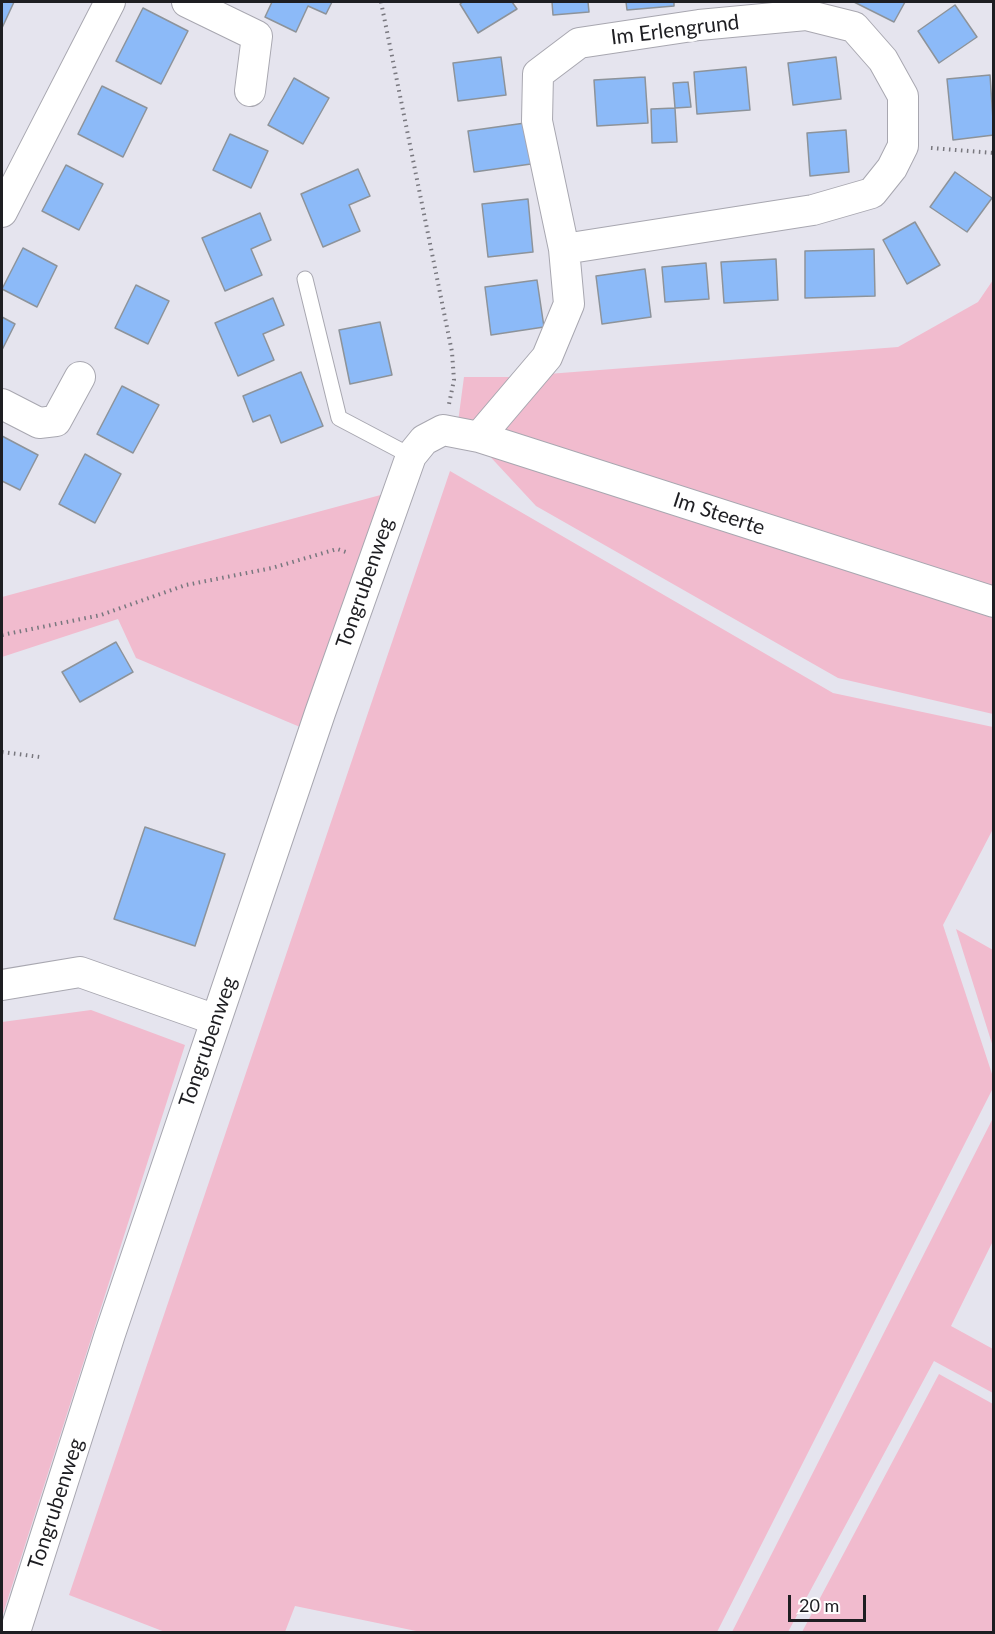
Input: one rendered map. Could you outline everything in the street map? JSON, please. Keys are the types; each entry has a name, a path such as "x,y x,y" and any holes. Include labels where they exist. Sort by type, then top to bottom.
{"street":[{"path":"2,212 110,2"},
{"path":"188,2 256,36 250,91"},
{"name":"Im Erlengrund","path":"479,437 547,357 569,304 564,249 537,122 538,74 579,42 699,25 806,15 854,27 883,60 903,96 903,146 892,168 872,193 813,210 564,249"},
{"path":"2,404 39,423 56,421 80,377"},
{"name":"Im Steerte","path":"443,430 479,437 993,602"},
{"name":"Tongrubenweg","path":"15,1632 110,1334 372,560 411,456 424,440 443,430"},
{"path":"2,985 80,972 216,1020"}],"lane":[{"path":"305,279 339,418 411,456"}],"path":[{"path":"381,2 452,352 454,380 443,430"},
{"path":"903,146 993,153"},
{"path":"2,635 101,615 186,585 272,568 337,549 372,560"},
{"path":"2,752 40,757"}],"shaded area":[{"path":"993,280 993,714 838,678 536,506 458,422 464,377 509,377 898,347 978,302"},
{"path":"450,471 833,693 993,727 993,829 943,925 993,1077 993,1088 717,1632 421,1632 295,1606 285,1632 165,1632 69,1595"},
{"path":"388,493 300,727 136,658 118,619 2,657 2,597"},
{"path":"956,929 993,950 993,1047"},
{"path":"91,1010 185,1045 2,1617 2,1022"},
{"path":"993,1118 993,1241 951,1326 993,1349 993,1393 934,1361 788,1632 732,1632"},
{"path":"939,1374 993,1404 993,1632 802,1632"}],"building":[{"path":"2,2 14,2 2,28"},
{"path":"272,2 332,2 326,14 308,6 296,32 265,17"},
{"path":"463,2 512,2 517,9 478,33 460,4"},
{"path":"552,2 588,2 589,12 553,15"},
{"path":"626,2 674,2 674,6 627,10"},
{"path":"854,2 905,2 894,22"},
{"path":"955,5 977,37 939,63 918,31"},
{"path":"143,8 188,31 161,84 116,61"},
{"path":"501,57 506,95 458,101 453,63"},
{"path":"836,57 841,99 793,105 788,63"},
{"path":"746,67 750,110 697,114 694,72"},
{"path":"990,75 994,135 953,140 947,79"},
{"path":"645,77 648,123 597,126 594,80"},
{"path":"294,78 329,98 303,144 268,125"},
{"path":"688,82 691,107 675,108 673,83"},
{"path":"102,86 147,108 123,157 78,134"},
{"path":"675,108 677,142 652,143 651,109"},
{"path":"525,123 531,164 474,172 468,131"},
{"path":"846,130 849,172 810,176 807,133"},
{"path":"230,134 268,151 251,188 213,170"},
{"path":"66,165 103,184 79,230 42,211"},
{"path":"358,169 370,196 349,205 360,231 323,247 301,194"},
{"path":"955,172 992,198 967,232 930,207"},
{"path":"528,199 533,252 488,257 482,204"},
{"path":"260,213 271,240 251,249 262,275 225,291 202,238"},
{"path":"915,222 940,265 907,284 883,240"},
{"path":"23,248 57,266 37,307 2,289"},
{"path":"874,249 875,296 805,298 805,251"},
{"path":"776,259 778,300 724,303 721,262"},
{"path":"706,263 709,299 665,302 662,267"},
{"path":"645,269 651,317 602,324 596,276"},
{"path":"537,280 544,327 491,335 485,287"},
{"path":"136,285 169,301 148,344 115,328"},
{"path":"273,298 284,325 263,334 274,360 238,376 215,323"},
{"path":"2,317 15,324 2,350"},
{"path":"380,322 392,375 350,384 339,330"},
{"path":"301,372 323,426 281,443 270,415 253,422 243,396"},
{"path":"122,386 159,405 133,453 97,434"},
{"path":"2,436 38,455 20,490 2,481"},
{"path":"85,454 121,474 95,523 59,504"},
{"path":"116,642 133,672 80,702 62,672"},
{"path":"145,827 225,854 195,946 114,919"}]}
